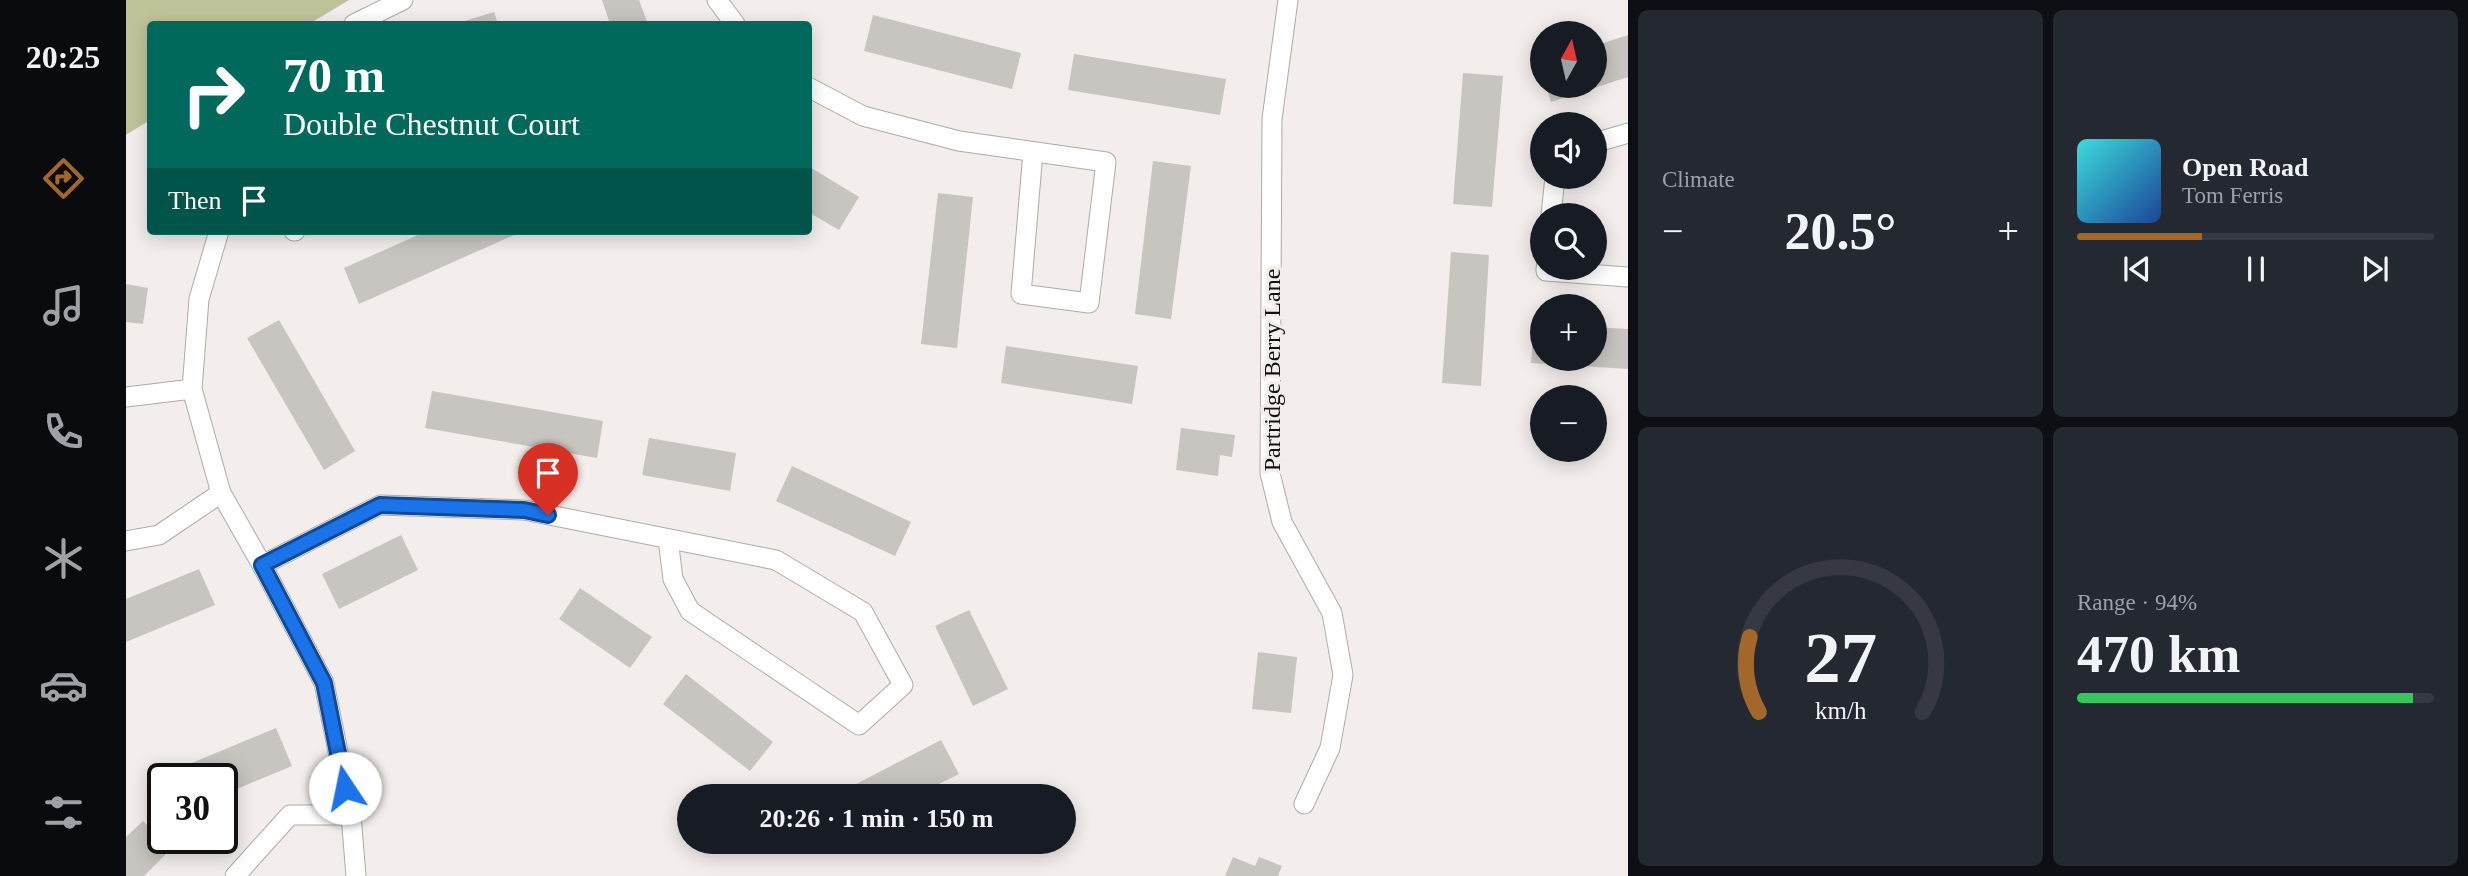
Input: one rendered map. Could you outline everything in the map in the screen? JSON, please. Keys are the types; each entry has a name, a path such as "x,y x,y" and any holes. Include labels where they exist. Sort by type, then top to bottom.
{"street":[{"path":"369,21 388,17 403,0"},
{"path":"717,0 733,21"},
{"name":"Partridge Berry Lane","path":"1288,0 1272,119 1270,473 1282,522 1332,613 1343,675 1330,748 1304,804"},
{"path":"812,90 863,116 959,141 1106,162 1089,303 1021,293 1032,152"},
{"path":"1607,139 1628,133"},
{"path":"218,235 199,299 192,389 221,493 324,683 351,815 356,876"},
{"path":"1607,275 1628,277"},
{"path":"126,397 192,389"},
{"path":"126,541 159,535 221,493"},
{"path":"262,565 380,505 524,510 776,560 863,612 903,685 859,725 690,611 673,579 668,539"},
{"path":"234,876 290,816 351,815"}],"green space":[{"path":"126,0 349,0 314,21 147,21 147,122 126,135"}],"building":[{"path":"602,0 639,0 647,21 609,21"},
{"path":"494,12 497,21 464,21"},
{"path":"873,15 1021,53 1012,89 864,51"},
{"path":"1628,35 1628,77 1607,84 1607,42"},
{"path":"1074,54 1226,79 1220,115 1068,90"},
{"path":"1463,73 1503,76 1492,207 1453,204"},
{"path":"1153,161 1191,166 1171,319 1135,314"},
{"path":"812,168 859,197 839,230 812,214"},
{"path":"938,193 973,197 957,348 921,344"},
{"path":"418,235 514,235 359,304 344,268"},
{"path":"1451,252 1489,255 1481,386 1442,383"},
{"path":"126,284 148,288 143,324 126,322"},
{"path":"279,320 355,451 324,470 247,338"},
{"path":"1607,328 1628,329 1628,369 1607,368"},
{"path":"1006,346 1138,366 1132,404 1001,383"},
{"path":"432,391 603,421 597,458 425,428"},
{"path":"1181,428 1235,435 1232,457 1220,455 1218,476 1176,470"},
{"path":"649,438 736,453 730,491 642,475"},
{"path":"792,466 911,522 895,556 776,501"},
{"path":"401,535 418,570 339,609 322,574"},
{"path":"199,569 215,605 126,642 126,599"},
{"path":"580,588 652,637 630,668 559,619"},
{"path":"969,610 1008,689 973,706 935,626"},
{"path":"1258,652 1297,657 1291,713 1252,709"},
{"path":"686,674 773,742 750,771 663,704"},
{"path":"276,728 292,766 238,788 238,763 192,763"},
{"path":"941,740 959,774 939,784 856,784"},
{"path":"143,821 147,825 147,854 166,854 144,876 126,876 126,837"},
{"path":"1233,857 1255,866 1259,857 1282,866 1278,876 1225,876"}],"route":[{"path":"345,788 324,683 262,565 380,505 524,510 548,515"}]}
